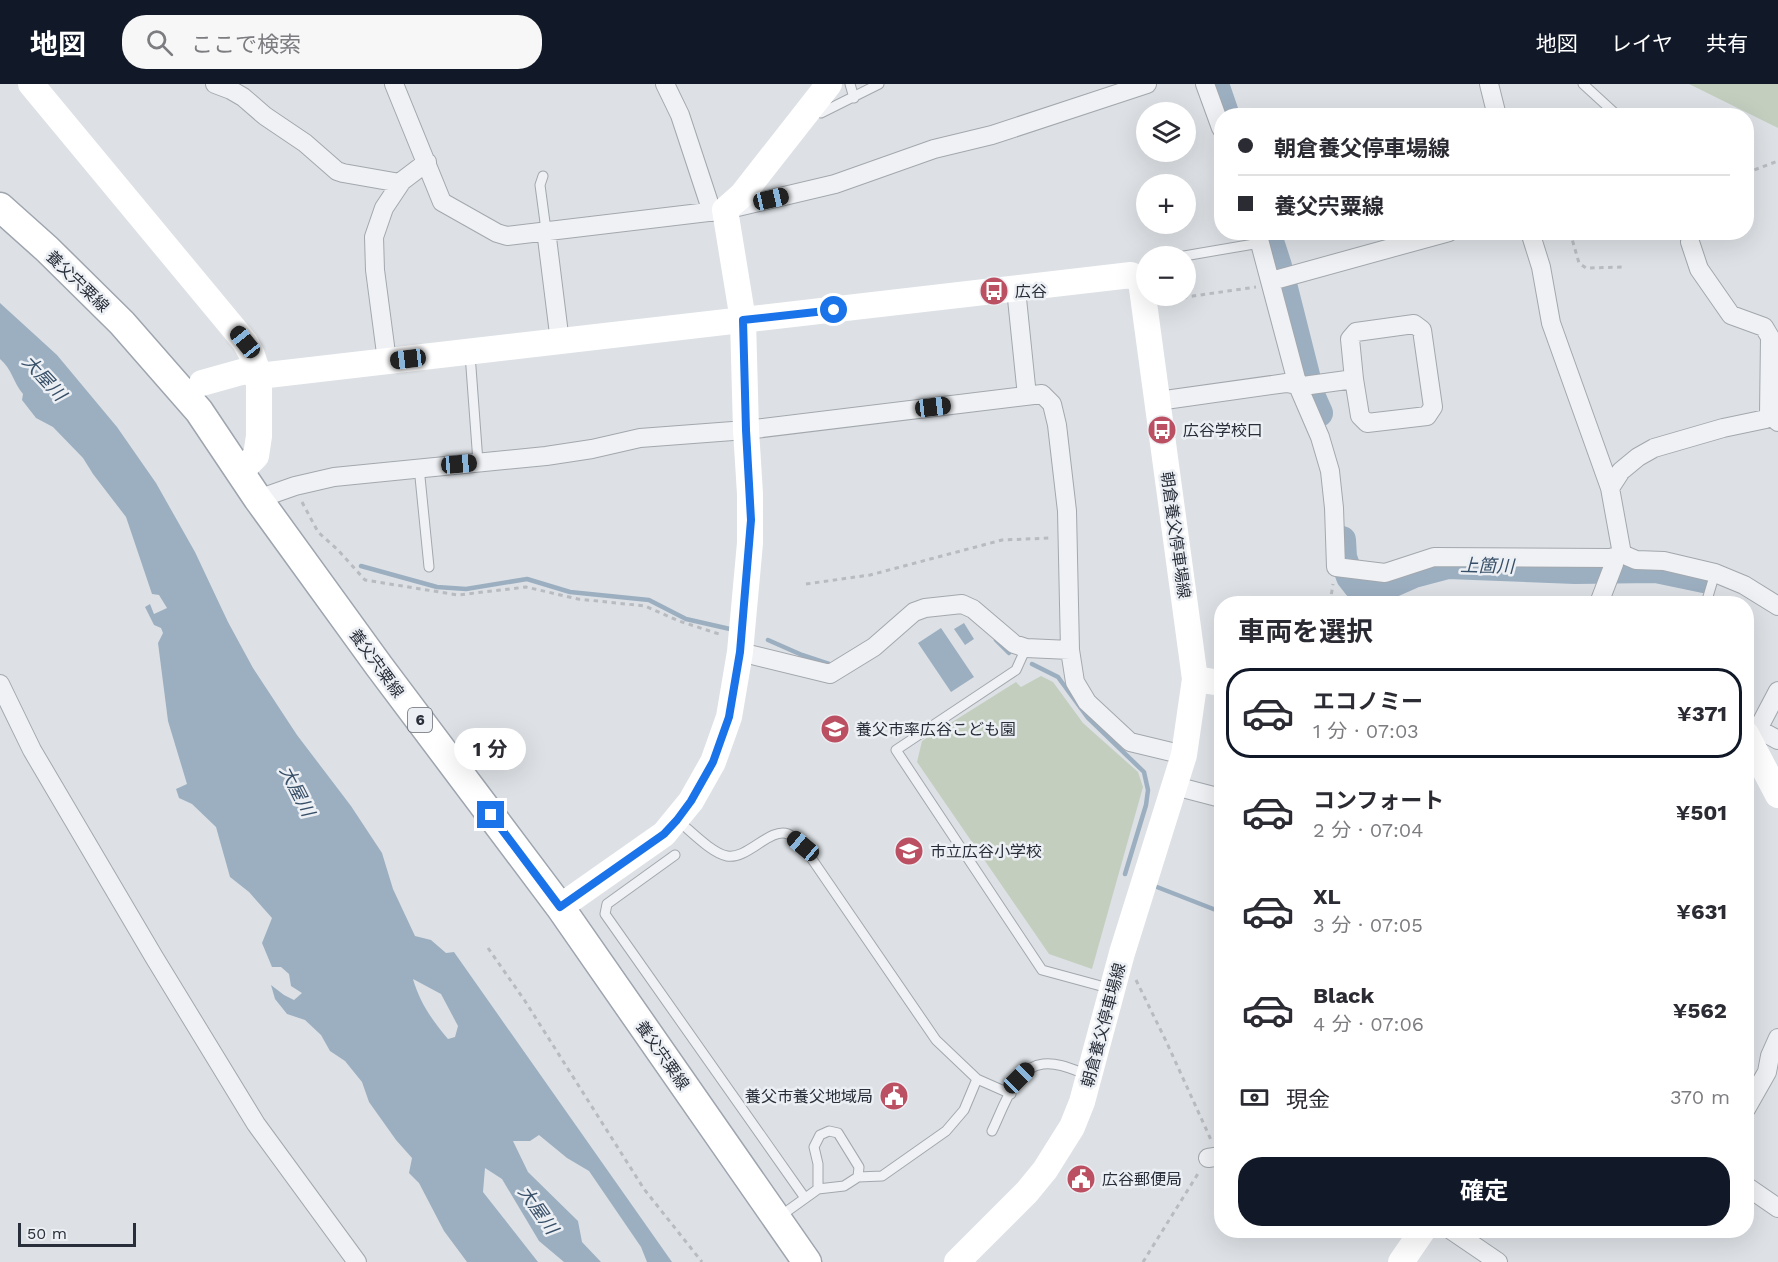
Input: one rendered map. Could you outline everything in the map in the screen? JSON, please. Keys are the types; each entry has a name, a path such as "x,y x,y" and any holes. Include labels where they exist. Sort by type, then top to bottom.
{"main road":[{"name":"養父宍粟線","path":"0,207 47,249 122,323 199,411 258,500 560,907 807,1262"}],"street":[{"path":"31,84 245,342 259,376 259,436 256,456 240,472"},
{"path":"215,84 237,93 265,116 305,143 337,171 400,183"},
{"path":"394,84 442,202 458,213 507,236 718,211 835,184 934,149 992,135 1106,91 1147,84"},
{"path":"560,907 664,834 691,801 713,762 729,717 741,646 751,520 743,320 718,211 680,115 665,84"},
{"path":"718,211 742,195 829,84"},
{"path":"1205,84 1214,109"},
{"path":"1489,84 1495,108"},
{"path":"387,361 375,270 374,237 384,208 400,183 427,162"},
{"path":"546,230 560,342"},
{"path":"1259,240 1330,471 1336,567 1385,573 1434,557 1614,563 1636,560 1664,561 1744,585 1778,606"},
{"path":"1271,281 1420,240"},
{"path":"1533,240 1541,267 1551,323 1610,488 1614,563 1602,596"},
{"path":"1610,488 1622,471 1638,457 1654,448 1723,428 1773,418 1770,337 1764,327 1731,315 1699,269 1690,242"},
{"name":"朝倉養父停車場線","path":"202,383 245,371 259,376 1131,275 1136,278"},
{"path":"1016,289 1027,396"},
{"name":"朝倉養父停車場線","path":"957,1262 1001,1220 1045,1170 1071,1127 1082,1102 1122,953 1184,756 1195,679 1144,306"},
{"path":"1414,324 1422,330 1433,407 1427,416 1367,423 1360,416 1354,379 1350,339 1356,332 1414,324"},
{"path":"1158,401 1286,383 1305,386 1354,379"},
{"path":"258,500 295,486 334,477 592,449 640,438 746,430 1042,394 1052,405 1067,511 1070,650 1075,682 1087,702 1130,742 1184,756"},
{"path":"741,646 830,674 874,647 914,612 925,608 962,604 973,609 1014,645 1026,648 1070,650"},
{"path":"1195,679 1214,682"},
{"path":"0,684 32,750 256,1124 357,1262"},
{"path":"1754,727 1778,691"},
{"path":"1754,735 1778,740"},
{"path":"1754,745 1778,795"},
{"path":"1175,786 1214,796"},
{"path":"1754,1095 1767,1072 1770,1056 1778,1038"},
{"path":"1754,1192 1778,1208"},
{"path":"1401,1262 1418,1238"},
{"path":"1463,1238 1498,1262"}],"lane":[{"path":"850,84 854,98"},
{"path":"1583,84 1609,108"},
{"path":"821,114 875,85"},
{"path":"543,176 540,185 546,230"},
{"path":"1196,253 1250,240"},
{"path":"470,352 478,462"},
{"path":"419,467 429,567"},
{"path":"1709,596 1715,575"},
{"path":"1026,648 1016,670 896,750 1042,970 1113,989"},
{"path":"677,820 710,848 728,856 743,853 778,833 789,834 803,846 936,1041 977,1079 1011,1094"},
{"path":"675,855 607,904 605,914 805,1198"},
{"path":"992,1131 1019,1078 1030,1067 1044,1064 1062,1066 1090,1075"},
{"path":"776,1219 818,1189 844,1186 858,1177 882,1176 946,1131 964,1110 977,1079"},
{"path":"818,1189 818,1164 814,1147 820,1136 829,1131 838,1133 859,1167 858,1177"}],"path":[{"path":"1754,169 1778,161"},
{"path":"1572,240 1579,263 1586,268 1625,267"},
{"path":"1196,296 1266,286 1271,281"},
{"path":"295,486 318,532 365,580 458,595 526,587 578,599 645,606 741,646"},
{"path":"806,584 878,573 1002,540 1068,537"},
{"path":"488,948 531,1011 644,1189 702,1262"},
{"path":"1122,953 1166,1041 1214,1154"},
{"path":"1143,1262 1214,1157"}],"green space":[{"path":"1689,84 1778,84 1778,128 1754,116 1754,108 1738,108"},
{"path":"1041,676 1053,682 1083,723 1138,772 1143,787 1092,969 1049,954 917,762 922,741 1016,682 1021,687"}],"water":[{"name":"大屋川","path":"0,303 57,355 117,427 156,483 195,552 253,668 297,735 351,806 382,853 393,889 415,936 431,940 446,953 454,952 672,1262 647,1262 641,1247 589,1171 567,1158 539,1135 530,1141 513,1141 528,1172 578,1221 582,1242 601,1262 564,1262 539,1241 502,1179 485,1168 483,1192 538,1262 467,1262 444,1231 419,1183 409,1173 412,1158 369,1102 362,1082 345,1061 330,1051 321,1035 305,1020 287,1014 275,999 271,985 294,1000 302,993 291,986 289,974 281,967 272,967 262,943 272,918 249,892 230,877 216,827 192,804 179,798 176,789 187,784 168,721 158,643 163,633 161,628 154,625 145,607 150,604 154,614 167,608 159,595 152,594 126,517 83,458 53,427 36,418 22,400 23,394 0,359","holes":["413,979 441,994 458,1026 455,1037 448,1039 427,1011"]},
{"path":"964,623 974,639 965,645 954,629"},
{"path":"941,628 974,677 951,692 918,643"}],"waterway":[{"name":"上箇川","path":"1215,84 1223,108"},
{"name":"上箇川","path":"1270,240 1278,266"},
{"name":"上箇川","path":"1284,288 1311,395 1319,413"},
{"name":"上箇川","path":"1342,540 1343,557 1350,577 1357,586 1367,591 1380,589 1414,574 1448,565 1575,570 1656,569 1704,579"},
{"path":"361,566 437,587 466,589 527,579 570,592 649,600 686,619 730,629"},
{"path":"768,640 829,664"},
{"path":"996,640 1009,653"},
{"path":"1032,664 1058,677 1088,718 1144,772 1148,790 1146,805 1125,874"},
{"path":"1157,887 1214,909"}],"place":[{"name":"広谷","path":"994,291"},
{"name":"広谷学校口","path":"1162,430"},
{"name":"養父市率広谷こども園","path":"835,729"},
{"name":"市立広谷小学校","path":"909,851"},
{"name":"養父市養父地域局","path":"894,1096"},
{"name":"広谷郵便局","path":"1081,1179"}],"route":[{"path":"491,815 560,907 664,834 691,801 713,762 729,717 740,652 751,520 743,320 834,310"}]}
